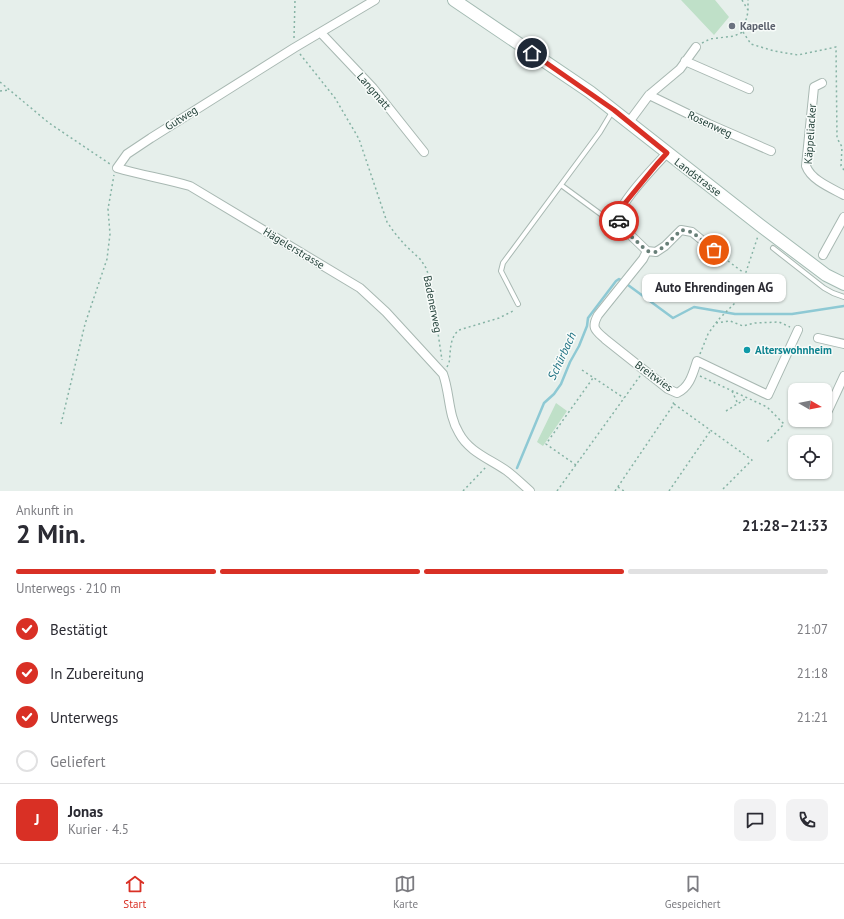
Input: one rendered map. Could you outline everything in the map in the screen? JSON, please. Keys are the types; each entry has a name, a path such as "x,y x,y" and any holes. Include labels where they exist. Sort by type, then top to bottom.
{"main road":[{"name":"Landstrasse","path":"454,0 567,76 614,110 761,226 826,275 844,284"}],"street":[{"name":"Gutweg","path":"117,168 127,154 151,138 294,48 375,0"},
{"name":"Langmatt","path":"321,33 373,88 424,152"},
{"path":"629,122 649,95 680,69 696,47"},
{"path":"685,61 749,89"},
{"name":"Käppeliacker","path":"822,83 814,86 806,166 807,170 818,180 844,195"},
{"name":"Rosenweg","path":"649,95 709,124 771,151"},
{"path":"667,153 621,208 617,217 620,226 647,251 656,252 665,246 681,230 692,232 714,250"},
{"name":"Hägelerstrasse","path":"117,168 135,174 170,180 190,186 360,288 386,312 443,374"},
{"path":"823,255 844,217"},
{"name":"Breitwies","path":"647,251 643,259 594,322 594,328 668,389 677,393 684,389 693,373 697,361"},
{"path":"697,361 768,395 798,330"},
{"path":"818,338 844,344"},
{"path":"443,374 448,386 451,414 459,434 469,447 506,470 530,491"},
{"path":"832,402 844,376"}],"lane":[{"path":"518,304 501,271 503,263 600,132 614,110"},
{"path":"561,185 606,218 617,217"},
{"path":"773,248 824,288 844,297"}],"path":[{"path":"294,48 295,0"},
{"path":"742,0 748,12"},
{"path":"696,47 710,39 734,36 743,32 748,12 748,0"},
{"name":"Badenerweg","path":"294,48 331,92 352,124 366,157 387,222 394,232 421,260 426,268 430,279 440,342 443,374"},
{"path":"0,82 49,123 92,153 117,168 112,178 108,209 110,234 108,259 85,324 61,424"},
{"path":"0,91 9,90"},
{"path":"841,166 844,170"},
{"path":"697,361 708,334 718,320 736,302 761,226"},
{"path":"714,250 745,274"},
{"path":"443,374 449,363 452,339 459,330 499,318 515,310 518,304"},
{"path":"716,323 730,321 743,326 755,323 779,322 798,330"},
{"path":"582,370 624,398"},
{"path":"557,491 645,370"},
{"path":"693,373 767,407 784,424 767,442"},
{"path":"576,465 546,444 593,378"},
{"path":"672,391 669,397 674,404 752,460 721,491"},
{"path":"732,391 738,404"},
{"path":"726,411 747,398"},
{"path":"615,491 674,404"},
{"path":"669,491 711,430"},
{"path":"463,491 491,462"},
{"path":"618,487 624,491"}],"green space":[{"path":"681,0 715,0 729,17 714,35"},
{"path":"556,403 567,411 543,446 537,442"}],"waterway":[{"name":"Schürbach","path":"517,468 544,403 554,394 561,384 570,362 579,346 587,326 588,318 616,281 619,279 621,280"},
{"name":"Schürbach","path":"628,285 673,318 694,307 735,314 792,314 844,306"}],"way so far":[{"path":"619,221 620,226 647,251 656,252 665,246 681,230 692,232 714,250"}],"place":[{"name":"Kapelle","path":"732,26"},
{"name":"Auto Ehrendingen AG","path":"714,250"},
{"name":"Alterswohnheim","path":"747,350"}],"route":[{"path":"532,53 590,92 667,153 621,208 617,217 619,221"}]}
